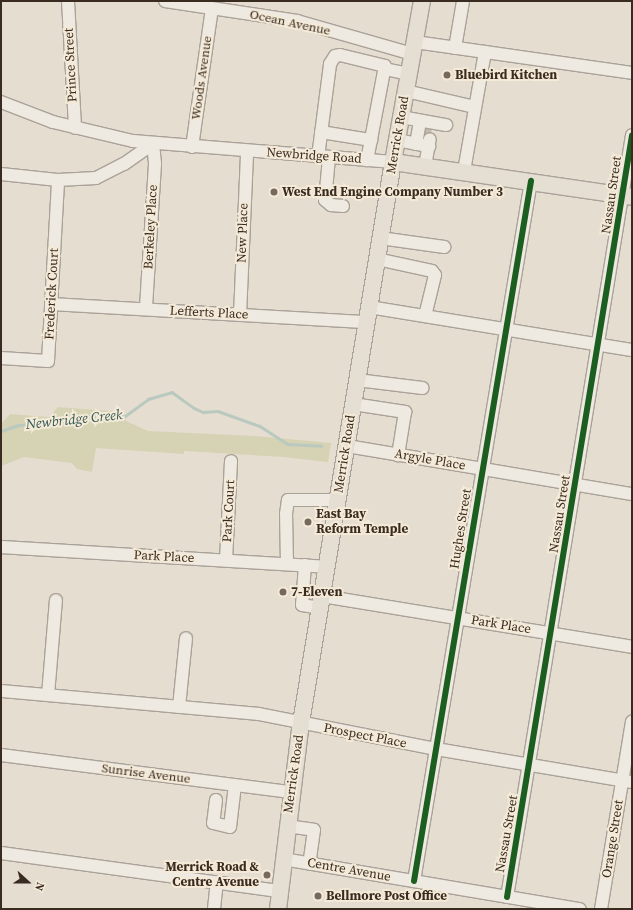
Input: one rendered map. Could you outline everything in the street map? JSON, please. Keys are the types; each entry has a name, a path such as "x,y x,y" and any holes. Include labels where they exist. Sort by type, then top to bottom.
{"main road":[{"name":"Merrick Road","path":"278,909 291,792 301,724 380,238 422,1"},
{"name":"Newbridge Road","path":"393,162 464,171 628,196"}],"street":[{"name":"Prince Street","path":"68,1 75,128"},
{"name":"Ocean Avenue","path":"165,1 297,21 414,48 455,48 632,73"},
{"path":"455,48 462,1"},
{"name":"Woods Avenue","path":"192,147 212,8"},
{"path":"464,171 485,52"},
{"path":"343,206 331,205 325,200 324,158 321,132 324,96 332,59 340,55 385,66 385,69 409,74"},
{"path":"367,160 385,69"},
{"path":"406,91 475,107"},
{"name":"Newbridge Road","path":"1,102 75,128 153,144 393,162"},
{"path":"401,117 426,133"},
{"path":"397,140 426,133 446,125"},
{"path":"321,132 371,140"},
{"path":"425,166 426,133"},
{"name":"Nassau Street","path":"507,897 598,344 628,196 632,135"},
{"path":"1,174 58,180 96,178 124,164 153,144"},
{"name":"Berkeley Place","path":"146,309 155,164 153,144"},
{"name":"New Place","path":"240,315 247,152"},
{"name":"Frederick Court","path":"1,358 48,361 58,180"},
{"name":"Hughes Street","path":"414,881 530,181"},
{"path":"380,238 444,247"},
{"path":"377,259 432,271 434,275 425,316"},
{"name":"Lefferts Place","path":"51,304 240,315 368,314 425,316 632,350"},
{"path":"357,380 423,388"},
{"path":"353,404 405,412 398,455"},
{"name":"Argyle Place","path":"346,446 632,494"},
{"name":"Park Court","path":"226,560 231,461"},
{"path":"287,564 286,514 288,500 338,500"},
{"name":"Park Place","path":"1,547 327,567"},
{"path":"305,565 302,605 322,598"},
{"path":"303,586 322,598"},
{"name":"Park Place","path":"322,598 458,618 632,647"},
{"path":"48,695 56,600"},
{"path":"179,707 186,638"},
{"name":"Prospect Place","path":"1,691 259,714 301,724 436,749 627,781"},
{"name":"Orange Street","path":"601,909 627,781 632,722"},
{"name":"Sunrise Avenue","path":"1,755 291,792"},
{"path":"216,800 212,823 230,827 235,785"},
{"path":"287,826 314,830 309,864"},
{"path":"1,852 280,891"},
{"name":"Centre Avenue","path":"283,859 580,909"},
{"path":"214,909 217,882"}],"shaded area":[{"path":"58,407 122,412 126,421 148,431 255,436 331,443 328,462 283,457 184,451 184,454 96,448 92,472 77,469 72,463 24,457 1,466 1,424 10,414 49,417"}],"waterway":[{"name":"Newbridge Creek","path":"1,431 18,425 52,423 100,414 125,416 148,399 172,392 194,408 203,412 218,411 260,426 288,444 321,446"}],"tunnel":[{"path":"424,138 426,127"}],"cycle path":[{"path":"507,897 632,135"},
{"path":"414,881 531,181"}],"place":[{"name":"Bluebird Kitchen","path":"447,75"},
{"name":"West End Engine Company Number 3","path":"274,192"},
{"name":"East Bay Reform Temple","path":"308,522"},
{"name":"7-Eleven","path":"283,592"},
{"name":"Merrick Road & Centre Avenue","path":"267,875"},
{"name":"Bellmore Post Office","path":"318,896"}]}
